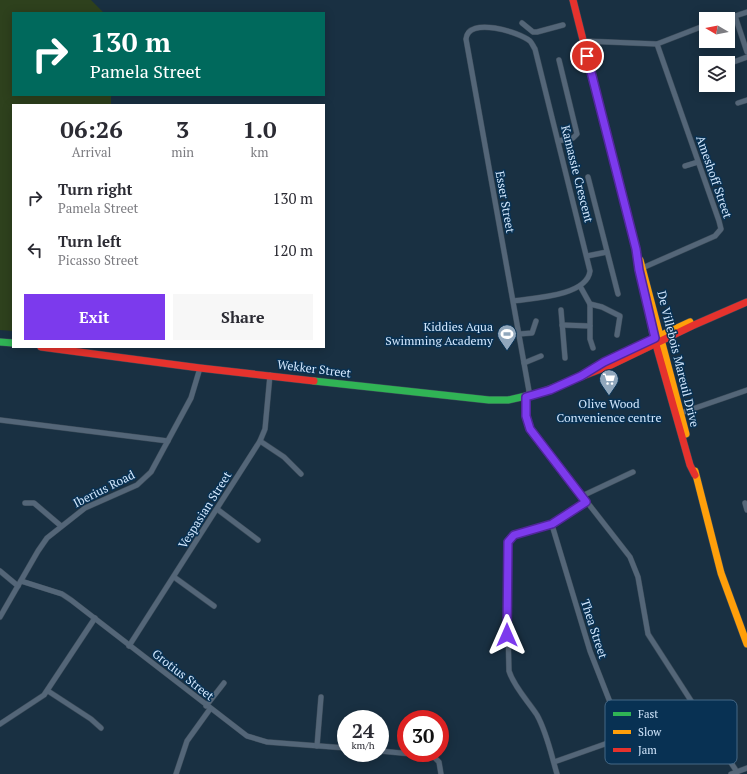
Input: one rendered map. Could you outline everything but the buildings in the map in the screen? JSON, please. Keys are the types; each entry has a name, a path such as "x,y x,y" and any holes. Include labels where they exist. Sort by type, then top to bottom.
{"street":[{"name":"De Villebois Mareuil Drive","path":"574,0 678,414 721,573 747,644"},
{"path":"747,12 735,16 747,52"},
{"path":"522,23 533,32 540,32 563,25"},
{"name":"Esser Street","path":"529,41 489,26 472,30 467,34 466,39 529,391 526,397 526,416 530,429 633,562 638,577 648,634 691,700"},
{"path":"584,41 657,44 699,28"},
{"path":"529,41 533,32"},
{"name":"Kamassie Crescent","path":"529,41 535,49 587,256 590,275 588,280 580,286"},
{"name":"Ameshoff Street","path":"641,269 719,234 721,229 657,44"},
{"path":"735,62 747,58"},
{"path":"558,141 574,138 577,134 559,60"},
{"path":"738,103 747,100"},
{"path":"686,166 698,162"},
{"path":"588,177 618,294"},
{"path":"587,256 607,252"},
{"path":"513,301 569,291 580,286 590,304 590,339 593,348"},
{"name":"Wekker Street","path":"49,348 200,368 489,400 526,397 550,390 611,365 658,339 747,298"},
{"name":"Wekker Street","path":"658,339 747,302"},
{"path":"590,304 602,307 620,316 618,335"},
{"path":"561,310 565,358"},
{"path":"519,334 532,333 536,321"},
{"path":"562,324 590,326"},
{"path":"0,342 12,343"},
{"path":"524,363 541,356"},
{"name":"Iberius Road","path":"0,617 42,544 61,526 85,508 137,485 144,480 156,463 191,398 200,368"},
{"name":"Vespasian Street","path":"129,646 174,578 260,441 265,428 270,375"},
{"path":"678,414 747,390"},
{"path":"0,420 168,441"},
{"path":"260,441 284,457 301,474"},
{"path":"582,496 633,472"},
{"path":"557,774 545,732 537,716 514,682 509,671 506,551 508,542 514,535 552,524 586,502"},
{"path":"25,503 34,503 61,526"},
{"path":"745,503 747,510"},
{"path":"217,509 258,540"},
{"name":"Thea Street","path":"552,524 590,651 609,700"},
{"path":"0,571 20,583"},
{"path":"174,578 214,606"},
{"name":"Grotius Street","path":"20,583 67,597 241,733 254,739 337,747"},
{"path":"0,724 39,700 48,691 95,618"},
{"path":"176,774 187,741 224,684"},
{"path":"48,691 91,719 101,728"},
{"path":"318,746 322,699"},
{"path":"554,762 605,745"},
{"path":"389,752 433,756 437,760 441,771"},
{"name":"Esser Street","path":"732,764 737,772"},
{"path":"731,774 747,768"}],"green space":[{"path":"0,0 91,0 103,12 12,12 12,96 111,96 111,104 12,104 12,331 0,330"}],"traffic: fast":[{"path":"613,159 636,249 653,334"},
{"path":"0,342 12,343"},
{"path":"314,381 489,400 508,400 526,396"}],"traffic: slow":[{"path":"640,260 686,434"},
{"path":"593,369 614,357 690,322"},
{"path":"695,471 721,573 747,644"}],"traffic: jam":[{"path":"573,0 613,159"},
{"path":"526,396 537,394 611,365 694,325 747,302"},
{"path":"653,334 690,465 695,475"},
{"path":"49,348 314,381"}],"place":[{"name":"Kiddies Aqua Swimming Academy","path":"507,351"},
{"name":"Olive Wood Convenience centre","path":"609,396"}],"route":[{"path":"507,635 506,547 508,542 514,535 552,524 586,502 530,429 526,416 526,397 550,390 581,376 604,362 655,338 639,270 636,249 587,56"}]}
